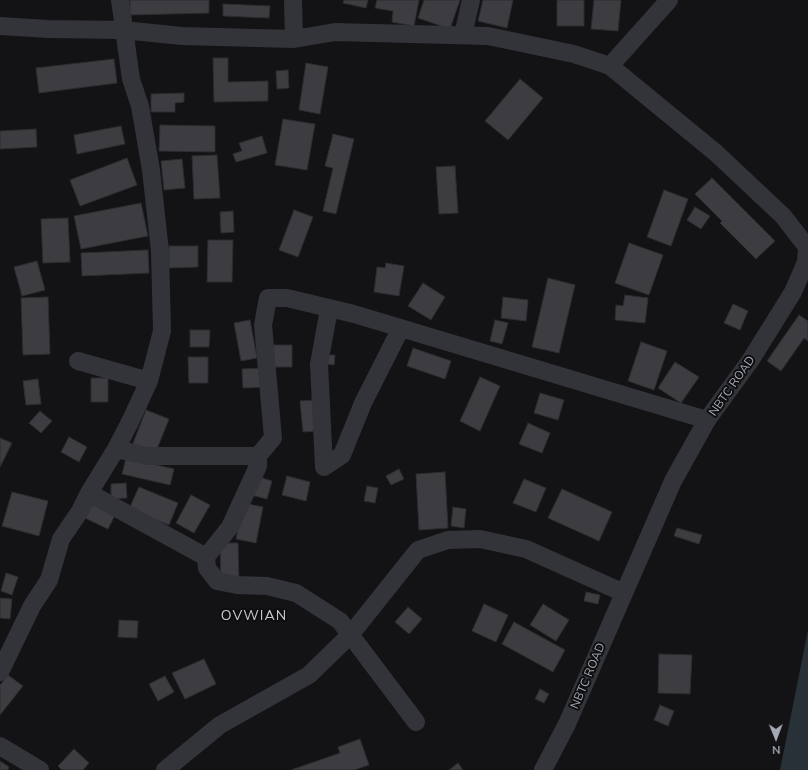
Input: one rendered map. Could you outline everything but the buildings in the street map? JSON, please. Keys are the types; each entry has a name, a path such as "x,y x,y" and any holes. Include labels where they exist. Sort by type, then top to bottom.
{"street":[{"path":"0,672 32,606 49,580 61,539 80,511 88,493 116,450 149,381 162,330 160,251 151,170 140,106 131,79 120,0"},
{"path":"294,0 294,39"},
{"path":"463,35 471,0"},
{"path":"0,26 48,29 123,30 182,36 294,39 335,32 488,36 574,54 610,66 669,0"},
{"name":"NBTC ROAD","path":"543,770 567,724 674,481 707,420 750,360 793,292 806,262 808,246 783,216 716,152 610,66"},
{"path":"416,722 340,621 296,594 267,586 237,585 217,582 207,568 206,557 230,527 258,466 258,456 273,438 263,325 268,298 287,298 401,328 707,420"},
{"path":"329,309 319,364 324,467 342,455 363,403 401,328"},
{"path":"78,361 149,381"},
{"path":"116,450 147,456 258,456"},
{"path":"88,493 206,557"},
{"path":"166,770 220,725 309,675 351,634 418,550 448,540 480,539 526,549 624,593"},
{"path":"0,746 40,770"}],"shaded area":[{"path":"808,630 808,770 780,770"}],"district":[{"name":"OVWIAN","path":"254,616"}]}
